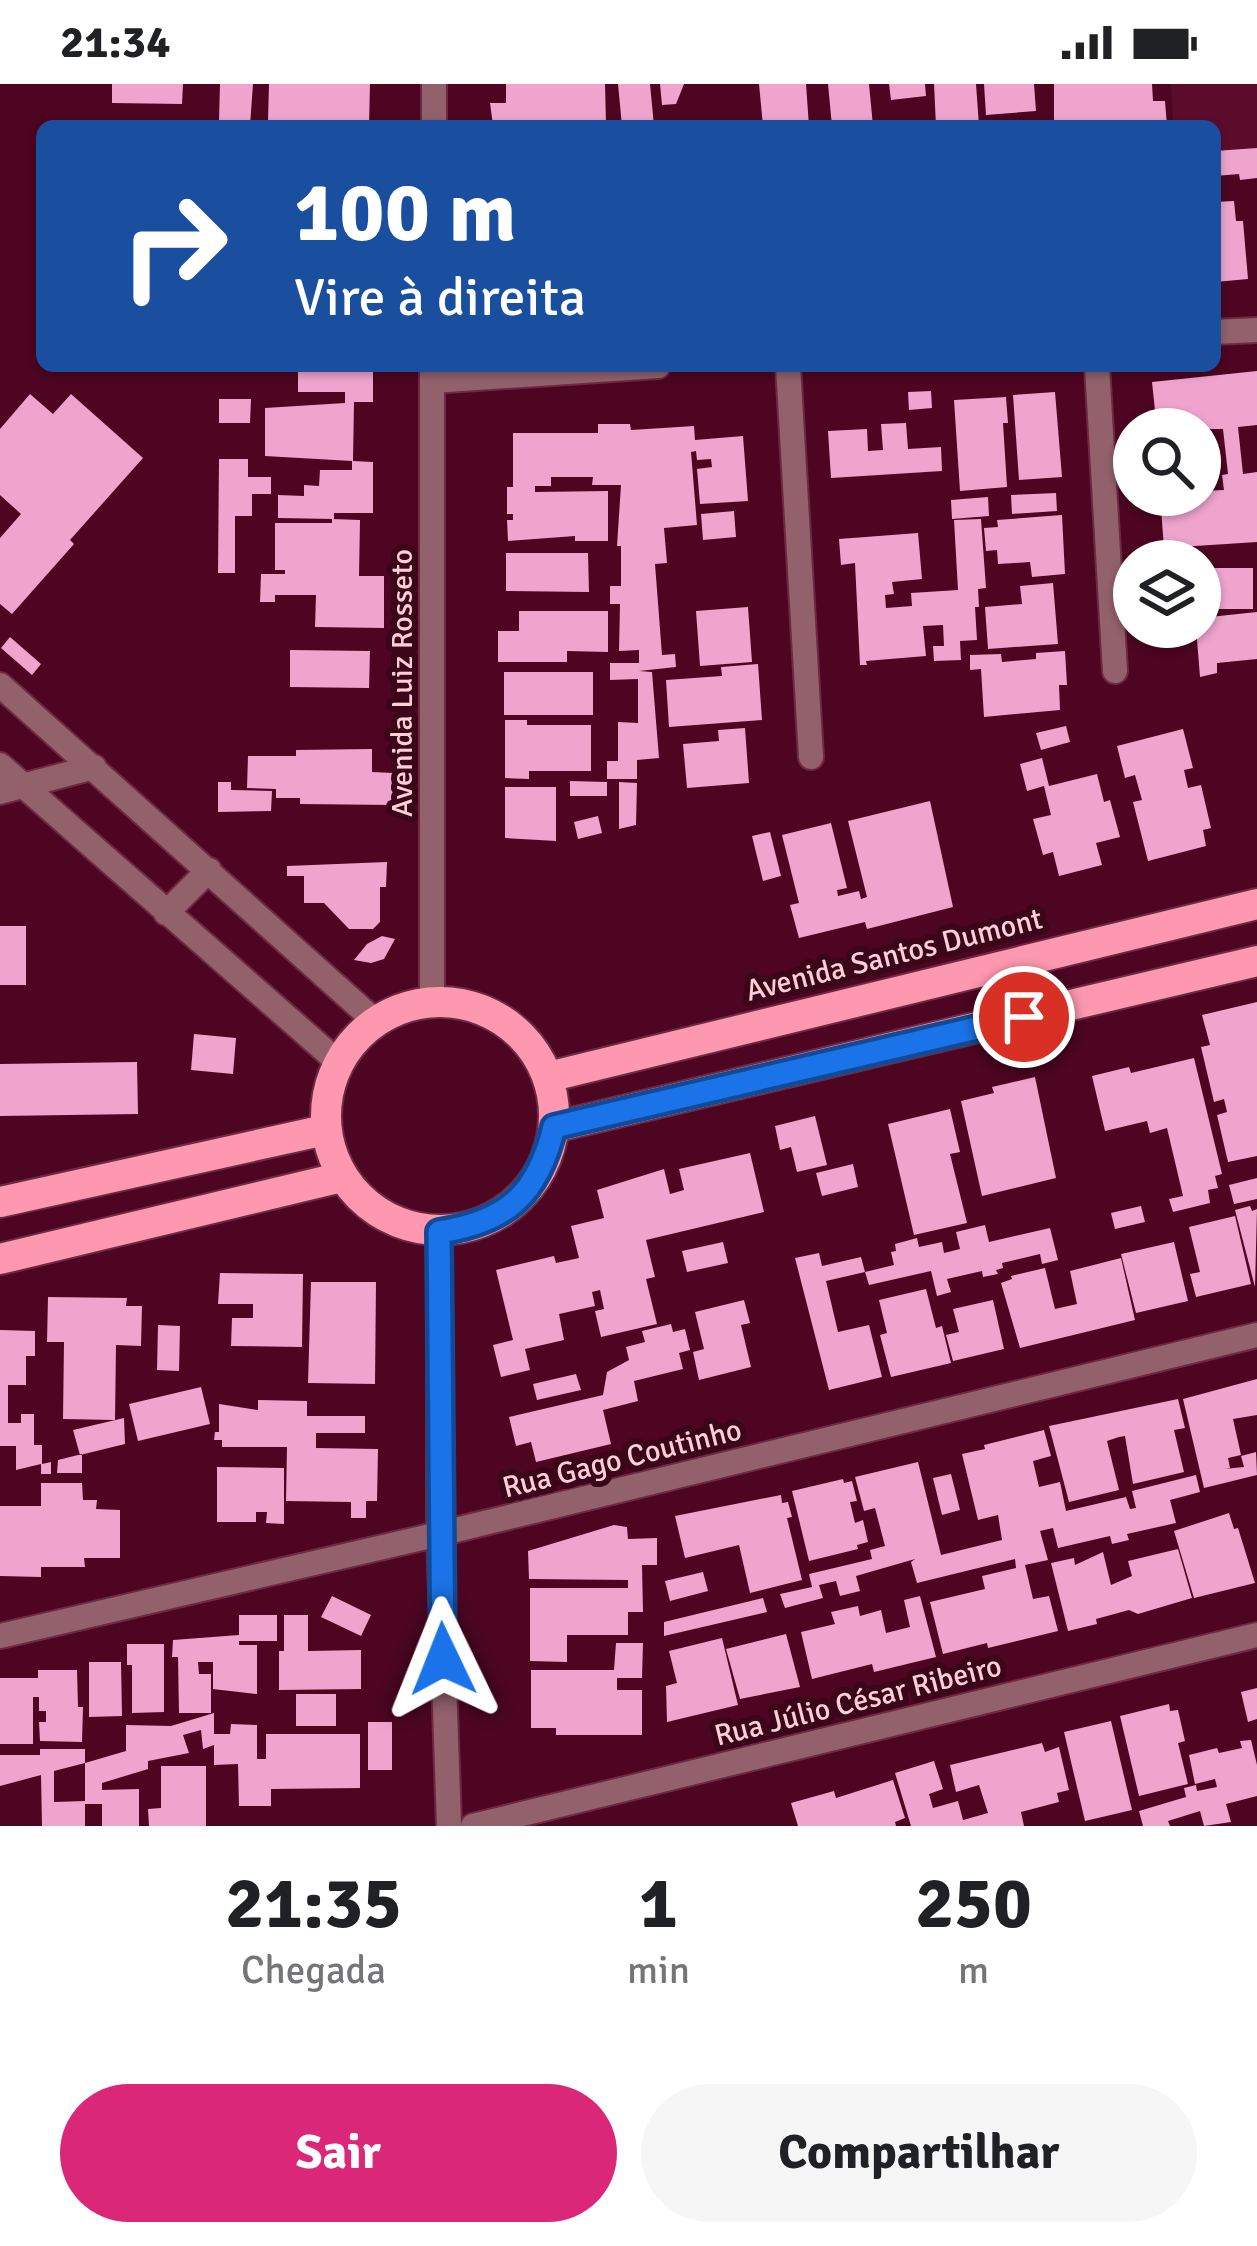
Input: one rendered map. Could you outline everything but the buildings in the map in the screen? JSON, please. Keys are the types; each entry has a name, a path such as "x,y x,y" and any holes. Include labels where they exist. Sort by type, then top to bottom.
{"main road":[{"name":"Avenida Santos Dumont","path":"548,1077 1257,904"},
{"path":"554,1127 1257,961"},
{"path":"432,1001 470,1004 503,1019 531,1044 548,1077 554,1127 546,1161 529,1190 503,1212 473,1227 439,1232 401,1226 368,1206 342,1177 326,1130 327,1094 338,1061 375,1021 432,1001"},
{"path":"0,1202 326,1130"},
{"path":"0,1259 342,1177"}],"street":[{"path":"434,84 434,120"},
{"path":"1221,332 1257,330"},
{"path":"432,374 488,372"},
{"path":"788,372 811,757"},
{"path":"1096,372 1115,671"},
{"name":"Avenida Luiz Rosseto","path":"432,374 432,1001"},
{"path":"0,685 375,1021"},
{"path":"0,765 12,789 338,1061"},
{"path":"12,789 94,767"},
{"path":"166,913 209,870"},
{"path":"439,1232 439,1534 449,1826"},
{"name":"Rua Gago Coutinho","path":"0,1636 1257,1335"},
{"name":"Rua Júlio César Ribeiro","path":"473,1826 1257,1635"}],"shaded area":[{"path":"1171,84 1257,84 1257,158 1221,161 1221,120 1173,120"}],"route":[{"path":"443,1659 439,1232 473,1227 503,1212 529,1190 546,1161 554,1127 1024,1017"}]}
